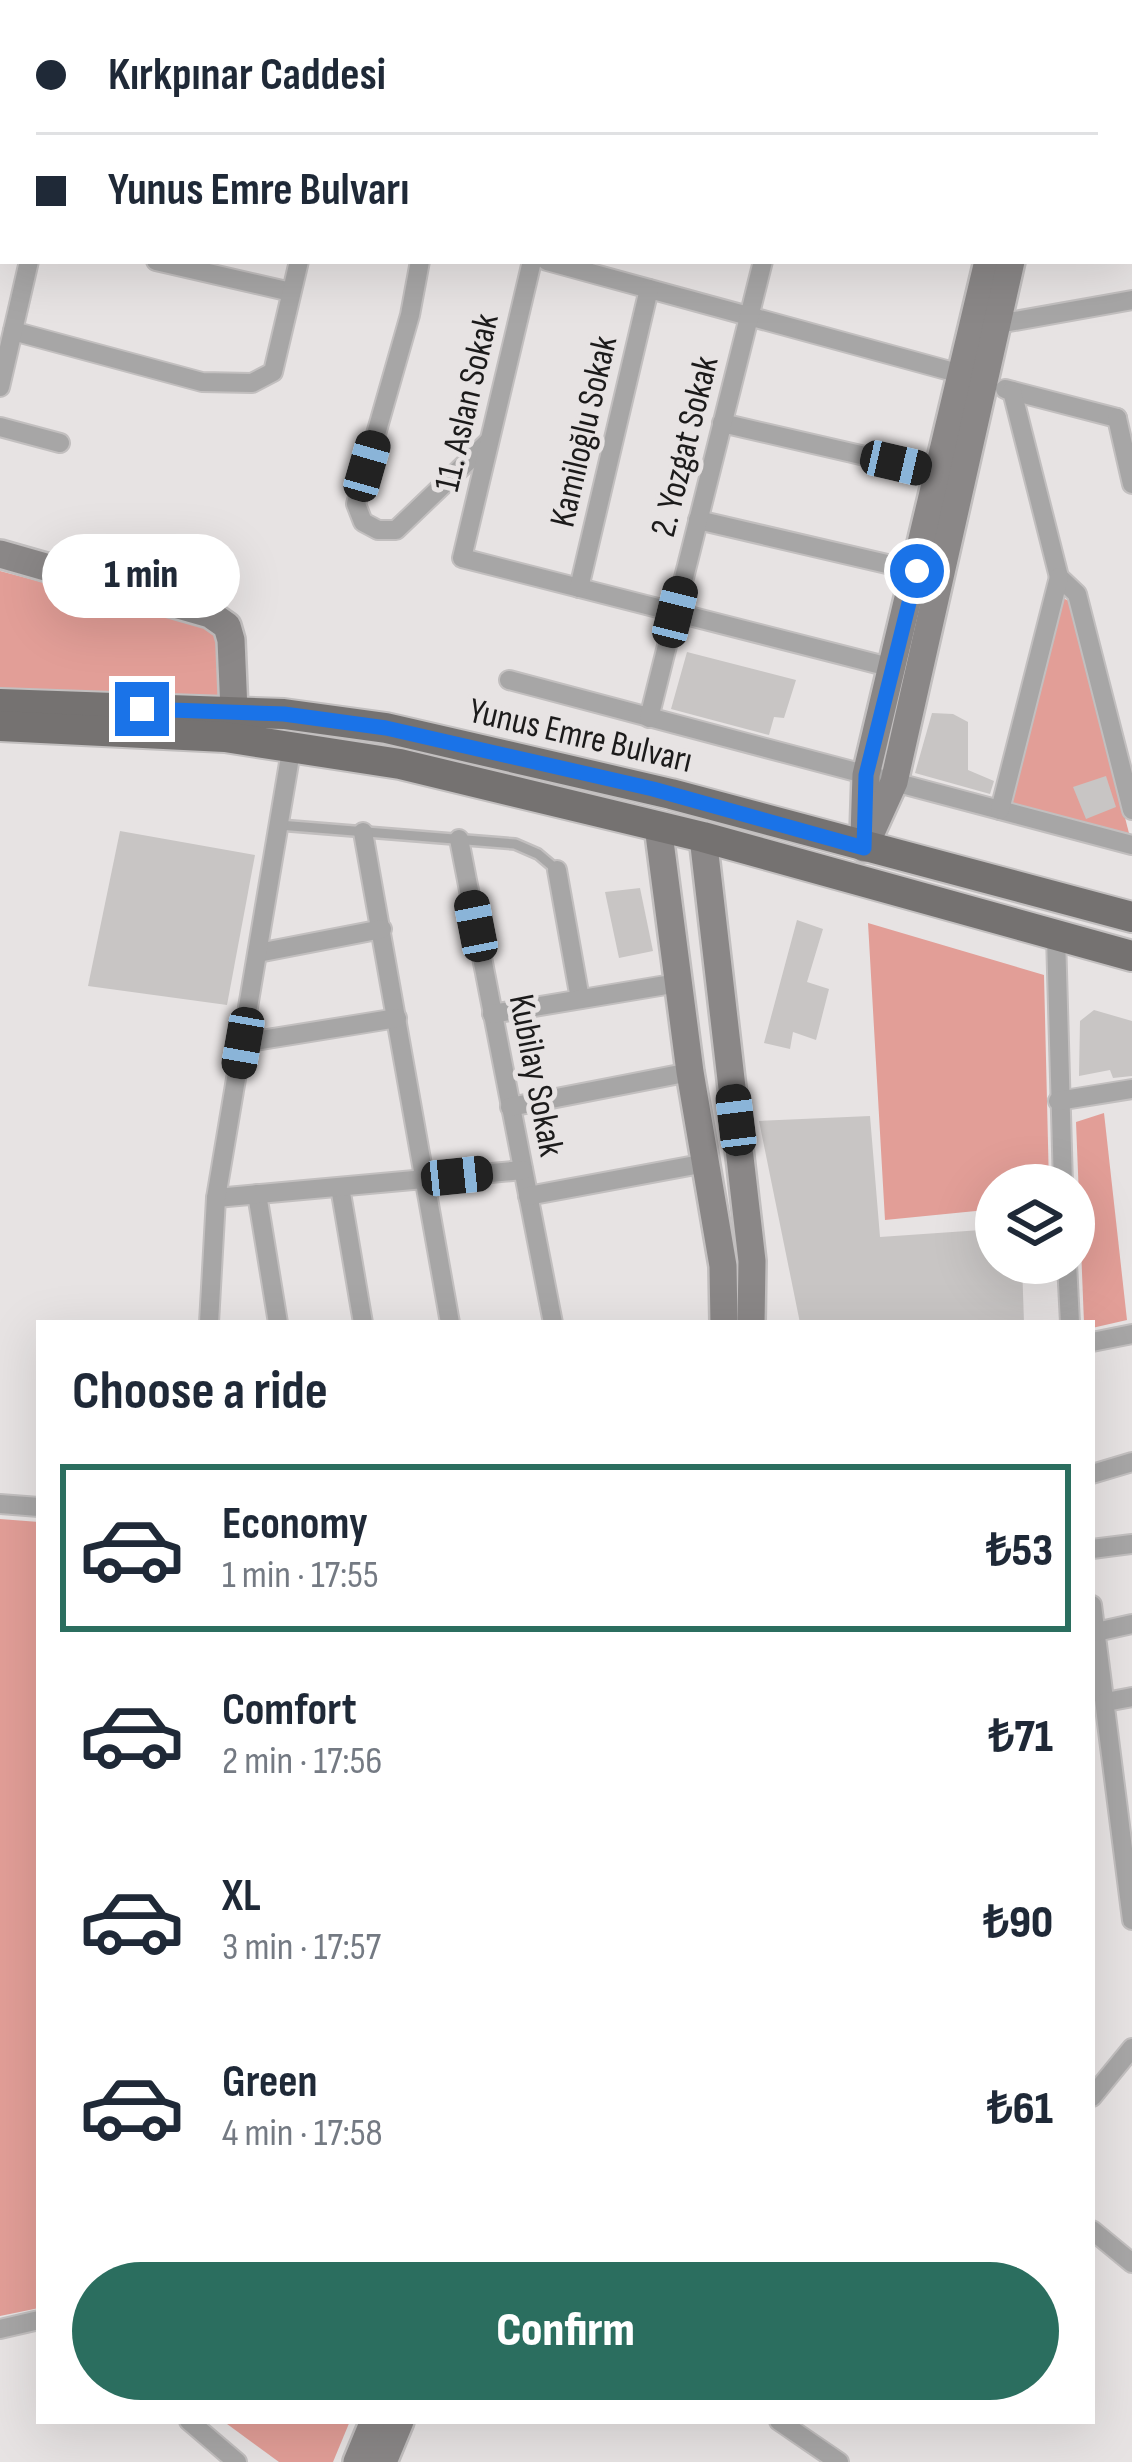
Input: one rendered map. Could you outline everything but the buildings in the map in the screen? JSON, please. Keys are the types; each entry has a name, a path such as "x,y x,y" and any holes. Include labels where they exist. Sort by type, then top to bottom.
{"main road":[{"path":"856,879 986,383 998,324 994,264"},
{"path":"880,778 893,668 939,473 986,383 994,264"},
{"path":"0,554 211,614 227,626 231,640 234,711"},
{"name":"Yunus Emre Bulvarı","path":"0,704 234,711 386,728 653,789 1132,917"},
{"name":"Yunus Emre Bulvarı","path":"0,726 225,737 400,764 703,837 1132,956"},
{"path":"658,826 690,1072 723,1266 724,1320"},
{"path":"703,837 752,1261 751,1320"},
{"path":"358,2462 373,2424"},
{"path":"383,2462 399,2424"}],"street":[{"path":"0,388 28,264"},
{"path":"169,264 292,292"},
{"path":"13,331 202,382 252,383 272,372 301,264"},
{"path":"419,264 410,315 356,504 363,522 378,530 396,530 490,440"},
{"name":"11. Aslan Sokak","path":"531,264 462,558 579,588"},
{"path":"558,264 986,383 1124,416 1132,484"},
{"name":"2. Yozgat Sokak","path":"649,718 762,264"},
{"name":"Kamiloğlu Sokak","path":"579,588 649,289"},
{"path":"998,324 1132,299"},
{"path":"986,383 1059,577 1077,594 1132,810"},
{"path":"722,424 939,473"},
{"path":"0,427 61,443"},
{"path":"698,520 917,571"},
{"path":"1000,810 1059,577"},
{"path":"579,588 893,668"},
{"path":"509,680 1132,845"},
{"path":"208,1320 216,1198 292,745"},
{"path":"363,832 449,1320"},
{"name":"Kubilay Sokak","path":"459,839 552,1320"},
{"path":"557,870 580,999"},
{"path":"258,953 382,929"},
{"path":"1056,936 1062,1164"},
{"path":"492,1014 678,983"},
{"path":"243,1043 397,1018"},
{"path":"511,1107 690,1072"},
{"path":"1058,1101 1132,1089"},
{"path":"528,1196 706,1162"},
{"path":"216,1198 523,1170"},
{"path":"340,1187 362,1320"},
{"path":"256,1194 277,1320"},
{"path":"1068,1284 1070,1320"},
{"path":"1095,1341 1132,1334"},
{"path":"1095,1473 1132,1462"},
{"path":"0,1504 36,1507"},
{"path":"1095,1549 1132,1544"},
{"path":"1096,1632 1132,1624"},
{"path":"1095,1625 1125,1792 1132,1921"},
{"path":"1106,1702 1132,1697"},
{"path":"1095,2093 1132,2048"},
{"path":"1095,2233 1132,2264"},
{"path":"0,2330 36,2321"},
{"path":"193,2424 237,2462"},
{"path":"782,2424 839,2462"}],"lane":[{"path":"279,825 515,844 538,854 557,870"}],"shaded area":[{"path":"0,571 220,629 227,701 0,690"},
{"path":"1061,597 1069,601 1130,837 1008,805"},
{"path":"868,923 1044,975 1048,1164 975,1164 975,1211 885,1220"},
{"path":"1104,1113 1127,1320 1095,1327 1095,1320 1084,1320 1082,1284 1095,1284 1095,1164 1078,1164 1076,1122"},
{"path":"0,1519 36,1522 36,2309 0,2316"},
{"path":"227,2424 349,2424 333,2462 279,2462"}],"route":[{"path":"142,709 284,714 386,728 653,789 864,848 866,775 917,571"}]}
